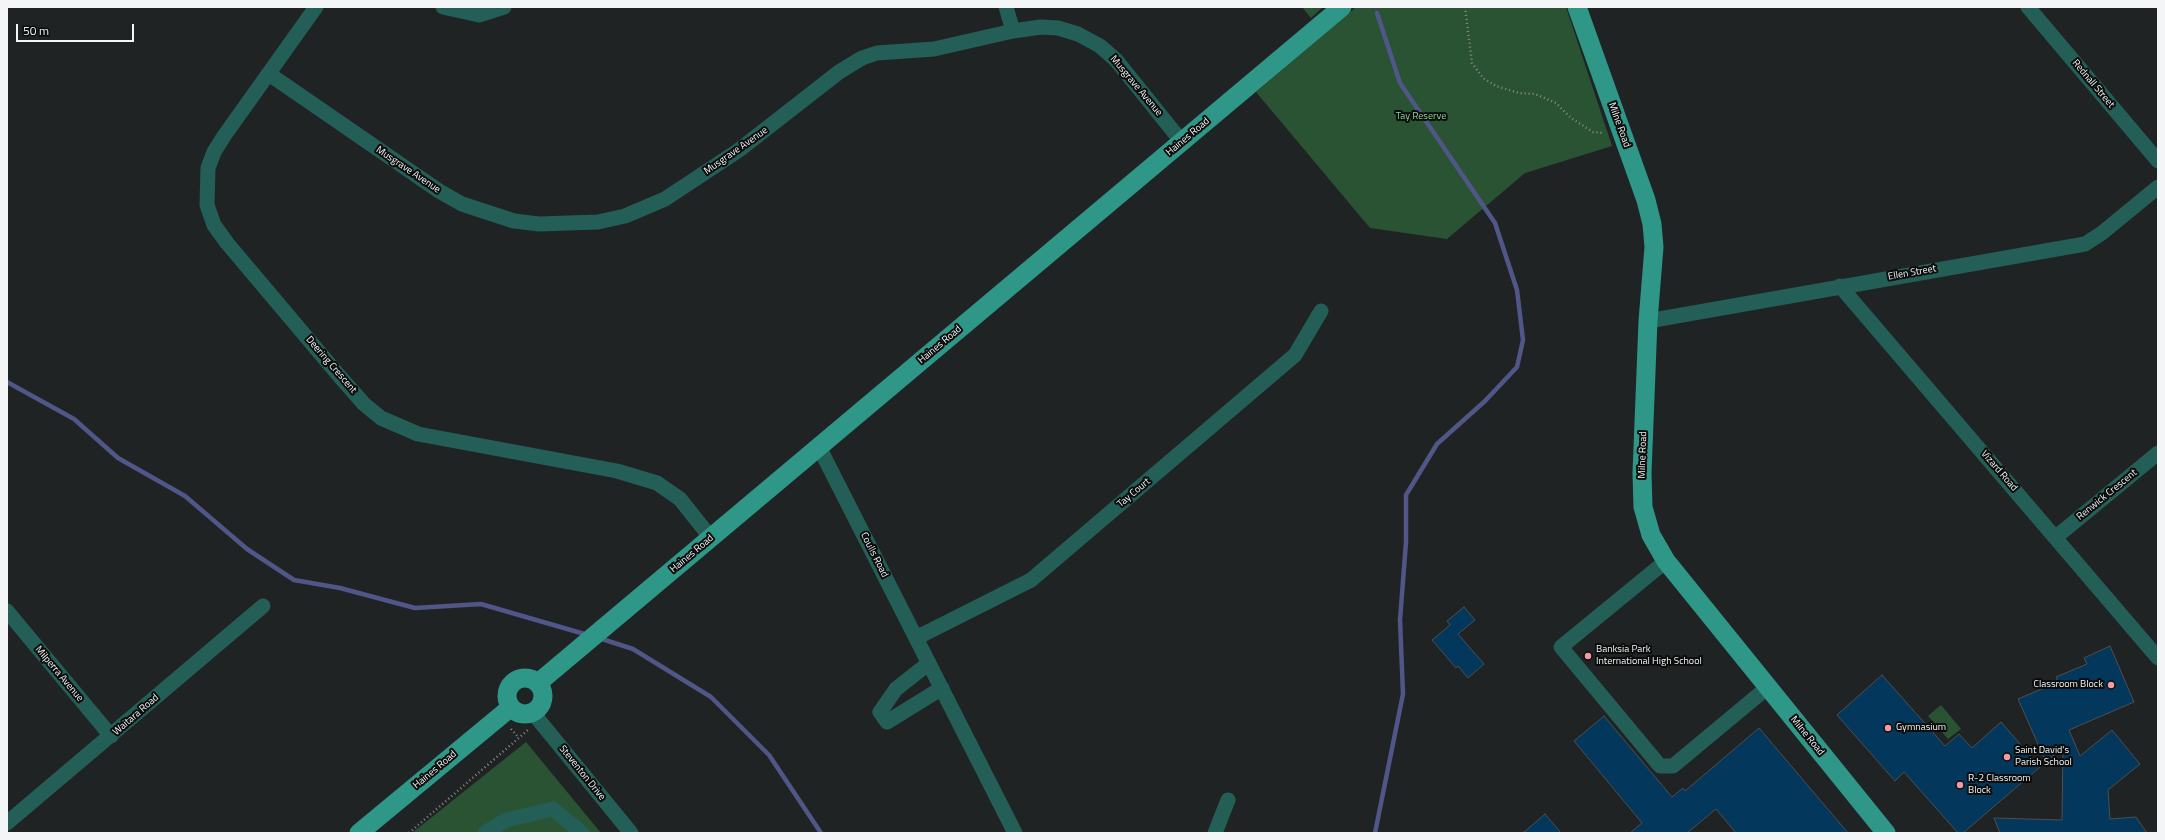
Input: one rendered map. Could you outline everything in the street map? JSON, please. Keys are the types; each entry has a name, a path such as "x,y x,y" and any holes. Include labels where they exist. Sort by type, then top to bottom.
{"main road":[{"name":"Haines Road","path":"538,683 1342,7"},
{"name":"Milne Road","path":"1577,7 1646,200 1652,224 1654,247 1648,321 1642,474 1643,506 1651,535 1666,561 1886,833"},
{"path":"527,678 538,683 543,694 543,699 536,717 521,714 510,708 506,696 510,684 515,680 527,678"},
{"name":"Haines Road","path":"359,833 510,708"}],"street":[{"name":"Deering Crescent","path":"316,7 214,152 208,168 207,205 214,225 227,243 364,404 381,418 418,434 617,471 657,483 680,499 712,538"},
{"path":"443,7 479,15 504,7"},
{"path":"1006,7 1013,31"},
{"name":"Rednall Street","path":"2028,7 2158,161"},
{"name":"Musgrave Avenue","path":"269,74 439,191 462,204 514,221 539,224 598,222 625,216 665,199 739,150 839,72 862,58 882,52 934,49 1013,31 1041,27 1058,28 1078,34 1100,46 1116,60 1182,142"},
{"name":"Ellen Street","path":"1648,321 2084,244 2102,233 2158,187"},
{"name":"Vizard Road","path":"1840,286 2158,658"},
{"name":"Tay Court","path":"916,638 1032,580 1295,356 1321,311"},
{"name":"Coulls Road","path":"819,447 1015,833"},
{"name":"Renwick Crescent","path":"2056,537 2158,453"},
{"path":"1666,561 1561,647 1660,766 1673,766 1768,687"},
{"name":"Waitara Road","path":"7,823 263,606"},
{"name":"Milperra Avenue","path":"7,611 110,736"},
{"path":"929,663 896,689 880,712 887,722 942,688"},
{"name":"Steventon Drive","path":"536,717 631,833"},
{"path":"1215,833 1228,800"},
{"path":"485,833 506,820 553,809 582,833"}],"path":[{"path":"1465,7 1472,63 1483,78 1496,86 1519,92 1536,94 1556,102 1570,118 1594,132 1622,132"},
{"path":"409,833 536,717"}],"green space":[{"path":"1302,7 1323,7 1311,18"},
{"name":"Tay Reserve","path":"1356,7 1566,7 1612,146 1525,173 1447,239 1370,228 1256,92"},
{"path":"1941,705 1961,729 1948,739 1928,716"},
{"path":"526,742 601,833 412,833"}],"building":[{"path":"1464,607 1475,620 1458,634 1484,664 1468,678 1458,666 1456,668 1432,640 1450,625 1447,621"},
{"path":"2110,646 2134,702 2069,730 2080,756 2112,730 2140,764 2108,790 2110,819 2136,817 2147,833 2000,833 1994,818 2062,820 2063,747 2046,762 2018,699 2058,682 2056,677 2087,664 2084,658"},
{"path":"1882,675 1945,746 1959,734 1972,748 2001,722 2040,767 1963,833 1958,833 1904,772 1895,781 1837,715"},
{"path":"1604,716 1672,797 1683,788 1685,791 1759,728 1848,833 1736,833 1716,809 1687,833 1630,833 1642,823 1574,741"},
{"path":"1545,814 1561,833 1523,833"}],"waterway":[{"path":"1375,833 1403,694 1400,620 1406,542 1406,495 1437,444 1485,401 1517,367 1523,340 1517,290 1495,223 1400,83 1377,13"},
{"path":"7,382 74,419 118,458 185,496 247,549 294,580 340,588 415,608 481,604 588,635"},
{"path":"599,638 633,649 711,697 769,755 821,833"}],"place":[{"name":"Banksia Park International High School","path":"1588,656"},
{"name":"Classroom Block","path":"2111,685"},
{"name":"Gymnasium","path":"1888,728"},
{"name":"Saint David's Parish School","path":"2007,757"},
{"name":"R-2 Classroom Block","path":"1960,785"}]}
